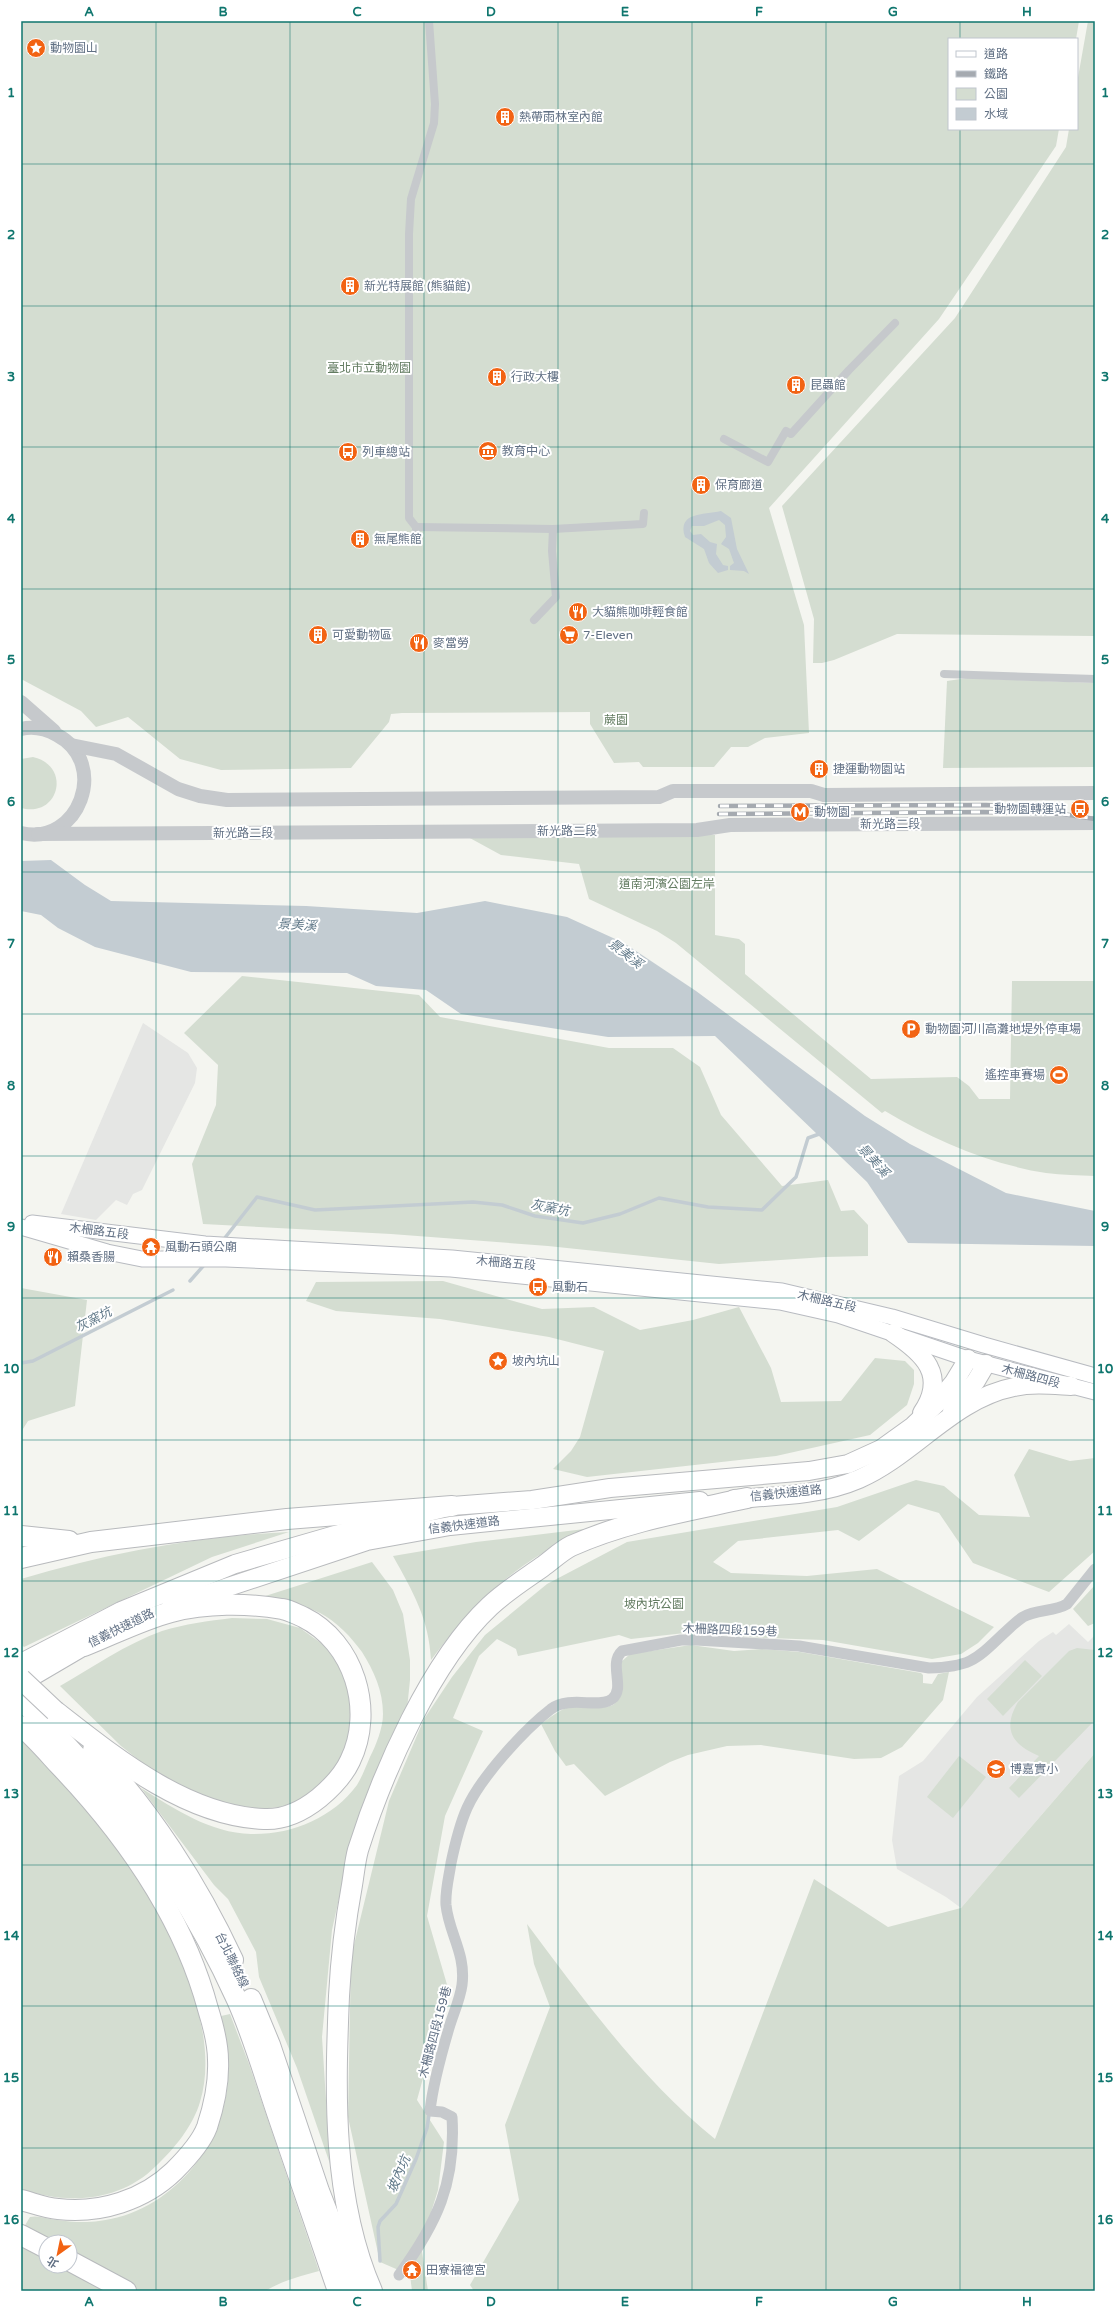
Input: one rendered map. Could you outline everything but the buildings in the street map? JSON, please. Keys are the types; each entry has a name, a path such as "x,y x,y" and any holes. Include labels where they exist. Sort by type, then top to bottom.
{"highway":[{"path":"892,1333 914,1347 925,1358 930,1368 932,1382 930,1394 918,1432"},
{"path":"918,1432 954,1382 968,1359"},
{"path":"918,1432 962,1398 986,1364"},
{"path":"918,1432 989,1394 1028,1385 1072,1386"},
{"name":"信義快速道路","path":"21,1683 84,1646 142,1616 367,1541 450,1526 791,1495 828,1489 858,1480 886,1466 918,1432"},
{"name":"信義快速道路","path":"21,1663 120,1612 235,1564 335,1535 452,1506 532,1500 610,1488 809,1471 848,1464 918,1432"},
{"path":"372,2291 354,2237 344,2186 336,2090 337,2046 342,1937 357,1852 389,1766 431,1684 466,1632 490,1606 570,1547 632,1524 747,1498"},
{"path":"21,1558 91,1542 287,1519 452,1506"},
{"path":"21,1536 91,1542"},
{"path":"36,1722 177,1794 237,1816 266,1819 285,1816 309,1806 334,1785 350,1761 358,1735 361,1708 356,1678 344,1652 327,1632 312,1622 284,1609 218,1605 171,1612 84,1646"},
{"name":"台北聯絡線","path":"21,1679 36,1722"},
{"name":"台北聯絡線","path":"21,1700 36,1722 98,1755 147,1814 193,1886 231,1955 263,2048 338,2291"},
{"path":"21,2200 57,2209 95,2210 129,2200 161,2184 185,2160 206,2129 216,2096 218,2060 213,2026 203,1989 182,1939 154,1887 126,1843 94,1802 36,1722"},
{"name":"台北聯絡線","path":"263,2048 358,2291"},
{"path":"21,2235 38,2244"},
{"path":"78,2265 126,2291"}],"main road":[{"name":"木柵路五段","path":"21,1221 195,1243 269,1249 452,1258 755,1287 841,1303 984,1345"},
{"name":"木柵路五段","path":"21,1227 107,1252 142,1258 194,1258 451,1269 753,1298 816,1309 968,1359"},
{"path":"107,1252 108,1246 120,1233"},
{"path":"968,1359 984,1345"},
{"path":"984,1345 986,1364"},
{"name":"木柵路四段","path":"984,1345 1095,1376"},
{"name":"木柵路四段","path":"968,1359 1095,1392"}],"street":[{"path":"429,21 435,104 434,117 411,198 409,518 416,530 553,529 643,524 644,513"},
{"path":"724,439 768,462 786,431 791,434 849,370 895,323"},
{"path":"534,620 556,597 552,550 553,529"},
{"path":"944,674 1095,679"},
{"path":"21,702 66,741 82,765 84,788 82,799 77,810 60,826 26,833"},
{"path":"21,729 38,728 50,731 66,741 116,754 178,789 200,796 227,800 659,797 672,791 811,791 824,795 1095,793"},
{"name":"新光路二段","path":"26,833 689,830 730,825 1095,823"},
{"path":"194,1258 195,1243"},
{"name":"木柵路四段159巷","path":"399,2275 428,2233 446,2190 452,2155 452,2117 442,2112 430,2111 440,2060 462,1985 462,1964 447,1909 446,1899 456,1840 468,1806 476,1791 487,1776 537,1721 552,1708 568,1702 604,1702 611,1700 616,1694 616,1666 622,1651 681,1640 799,1646 929,1668 950,1668 977,1658 1024,1616 1062,1607 1067,1604 1095,1569"}],"shaded area":[{"path":"143,1023 188,1053 197,1068 195,1083 142,1190 133,1194 127,1205 116,1200 96,1220 61,1214"},
{"name":"博嘉實小","path":"1069,1624 1088,1642 1095,1635 1095,1753 961,1908 946,1897 897,1869 892,1840 899,1776 923,1761 977,1697 1039,1641 1053,1632 1056,1635"}],"green space":[{"name":"臺北市立動物園","path":"21,21 1079,21 1076,38 948,38 948,130 1059,130 1056,146 939,319 769,508 804,625 809,733 765,738 748,747 731,747 714,767 643,767 639,762 614,763 590,724 590,712 402,713 391,714 389,722 351,768 221,770 180,759 128,717 96,727 81,711 21,679"},
{"path":"1088,21 1095,21 1095,636 897,634 834,660 822,663 813,663 814,619 782,506 955,318 1066,147 1069,130 1078,130 1078,77"},
{"path":"967,678 1095,683 1095,767 943,768 947,681"},
{"path":"33,757 45,762 53,770 56,780 56,790 52,799 44,806 34,809 21,808 21,759"},
{"name":"道南河濱公園左岸","path":"715,835 715,935 739,939 745,944 745,974 871,1079 957,1077 969,1086 979,1099 1010,1099 1012,981 1095,981 1095,1176 1046,1173 1004,1164 962,1150 923,1132 885,1111 882,1113 676,943 657,931 589,899 579,864 501,855 468,837"},
{"path":"242,976 419,995 440,1017 609,1048 673,1048 700,1067 721,1115 782,1186 828,1180 841,1211 854,1210 868,1225 868,1256 825,1257 719,1264 548,1246 391,1234 203,1224 192,1164 216,1105 218,1065 184,1033"},
{"path":"443,1281 542,1309 594,1307 640,1330 693,1320 739,1307 771,1368 781,1402 841,1401 875,1358 905,1361 914,1370 914,1384 907,1405 870,1435 776,1456 587,1477 553,1469 571,1451 580,1437 604,1351 549,1337 440,1319 336,1311 306,1301 316,1282"},
{"path":"21,1288 87,1300 75,1406 28,1421 21,1432"},
{"name":"坡內坑公園","path":"1029,1449 1070,1461 1095,1458 1095,1551 1049,1592 973,1563 939,1513 908,1504 859,1541 838,1530 738,1541 713,1562 731,1573 807,1576 877,1569 994,1627 978,1643 961,1654 932,1659 823,1640 741,1637 694,1632 631,1639 619,1635 518,1656 516,1649 497,1639 479,1656 453,1718 483,1731 445,1816 427,1916 448,1988 417,2100 444,2142 438,2190 421,2245 428,2291 412,2291 410,2275 380,2262 348,2117 351,1957 389,1801 424,1719 452,1677 485,1635 547,1584 627,1542 837,1507 916,1480 944,1486 979,1515 1030,1517 1014,1475"},
{"path":"593,1528 549,1549 527,1563 496,1587 468,1615 431,1660 430,1645 419,1606 393,1556 476,1542"},
{"path":"289,1532 212,1557 24,1647 21,1644 21,1579 87,1561 154,1547 221,1537"},
{"path":"372,1562 393,1590 403,1614 410,1660 410,1680 407,1709 350,1848 332,1930 322,2037 330,2164 297,2068 259,1977 256,1952 228,1899 214,1885 141,1788 180,1812 207,1825 236,1833 251,1834 266,1834 296,1828 323,1815 336,1807 347,1797 361,1779 377,1742 382,1725 383,1706 380,1689 374,1674 362,1652 353,1641 338,1625 326,1616 298,1605 259,1598"},
{"path":"1095,1585 1095,1623 1088,1626 1073,1609"},
{"path":"232,1618 267,1619 300,1628 325,1646 343,1672 354,1715 340,1765 321,1786 303,1799 281,1807 257,1809 221,1802 190,1791 154,1772 121,1746 60,1686 110,1656 149,1636 162,1631 188,1625"},
{"path":"691,1645 734,1651 762,1649 800,1652 921,1673 923,1675 923,1683 932,1684 938,1674 949,1672 943,1700 902,1747 881,1758 854,1759 761,1745 727,1746 688,1755 670,1762 605,1796 574,1764 566,1766 555,1751 541,1724 556,1713 569,1707 611,1706 620,1697 622,1690 621,1662 630,1654"},
{"path":"1077,1648 1095,1650 1095,1720 1019,1798 1009,1788 1039,1756 1022,1747 1012,1735 1010,1728 1013,1712 1018,1702 1069,1651"},
{"path":"1025,1660 1042,1676 1003,1716 987,1699"},
{"path":"21,1740 84,1805 130,1867 153,1905 174,1945 191,1986 202,2027 205,2066 200,2102 188,2128 169,2152 142,2178 126,2187 93,2197 57,2197 21,2189"},
{"path":"1095,1753 1095,2291 474,2291 470,2285 519,2200 505,2125 550,2007 534,1964 527,1924 592,2010 638,2065 688,2116 715,2139 814,1879 888,1927 961,1908"},
{"path":"959,1756 986,1777 953,1818 927,1797"},
{"path":"230,2014 249,2064 319,2271 271,2287 265,2291 21,2291 21,2232 30,2217 36,2216 62,2221 83,2222 99,2221 125,2215 148,2205 170,2190 189,2172 205,2151 217,2127 225,2102 228,2076 226,2046 221,2016"}],"water":[{"path":"721,511 731,518 737,549 749,574 744,571 730,570 730,566 734,563 729,549 721,544 726,537 725,525 719,520 704,526 692,526 690,531 693,535 701,534 710,542 717,544 716,554 723,565 728,566 728,570 718,573 709,563 704,549 685,537 685,523 688,519 700,514"},
{"name":"景美溪","path":"51,860 85,885 111,901 306,906 417,913 485,901 567,917 624,943 696,991 865,1116 910,1144 1006,1193 1095,1211 1095,1246 908,1243 867,1182 715,1036 608,1037 461,1014 426,990 376,986 347,973 191,972 95,947 58,928 41,915 21,911 21,861"}],"waterway":[{"name":"灰窯坑","path":"224,1239 257,1197 315,1210 473,1202 502,1205 535,1216 583,1223 620,1214 659,1198 708,1207 762,1210 796,1177 808,1138 822,1133"},
{"name":"灰窯坑","path":"190,1281 205,1264"},
{"name":"灰窯坑","path":"21,1363 33,1361 173,1290"},
{"name":"坡內坑","path":"380,2261 378,2227 380,2221 396,2204 416,2159 427,2128 429,2115"}],"railway":[{"path":"720,806 986,805 1063,809"},
{"path":"719,814 983,812 1063,814 1095,819"}],"place":[{"name":"動物園山","path":"36,48"},
{"name":"熱帶雨林室內館","path":"505,117"},
{"name":"新光特展館 (熊貓館)","path":"350,286"},
{"name":"行政大樓","path":"497,377"},
{"name":"昆蟲館","path":"796,385"},
{"name":"教育中心","path":"488,451"},
{"name":"列車總站","path":"348,452"},
{"name":"保育廊道","path":"701,485"},
{"name":"無尾熊館","path":"360,539"},
{"name":"大貓熊咖啡輕食館","path":"578,612"},
{"name":"可愛動物區","path":"318,635"},
{"name":"7-Eleven","path":"569,635"},
{"name":"麥當勞","path":"419,643"},
{"name":"捷運動物園站","path":"819,769"},
{"name":"動物園轉運站","path":"1080,809"},
{"name":"動物園","path":"800,812"},
{"name":"動物園河川高灘地堤外停車場","path":"911,1029"},
{"name":"遙控車賽場","path":"1059,1075"},
{"name":"風動石頭公廟","path":"151,1247"},
{"name":"賴桑香腸","path":"53,1257"},
{"name":"風動石","path":"538,1287"},
{"name":"坡內坑山","path":"498,1361"},
{"name":"博嘉實小","path":"996,1769"},
{"name":"田寮福德宮","path":"412,2270"}],"park label":[{"name":"蕨園","path":"616,720"}]}
